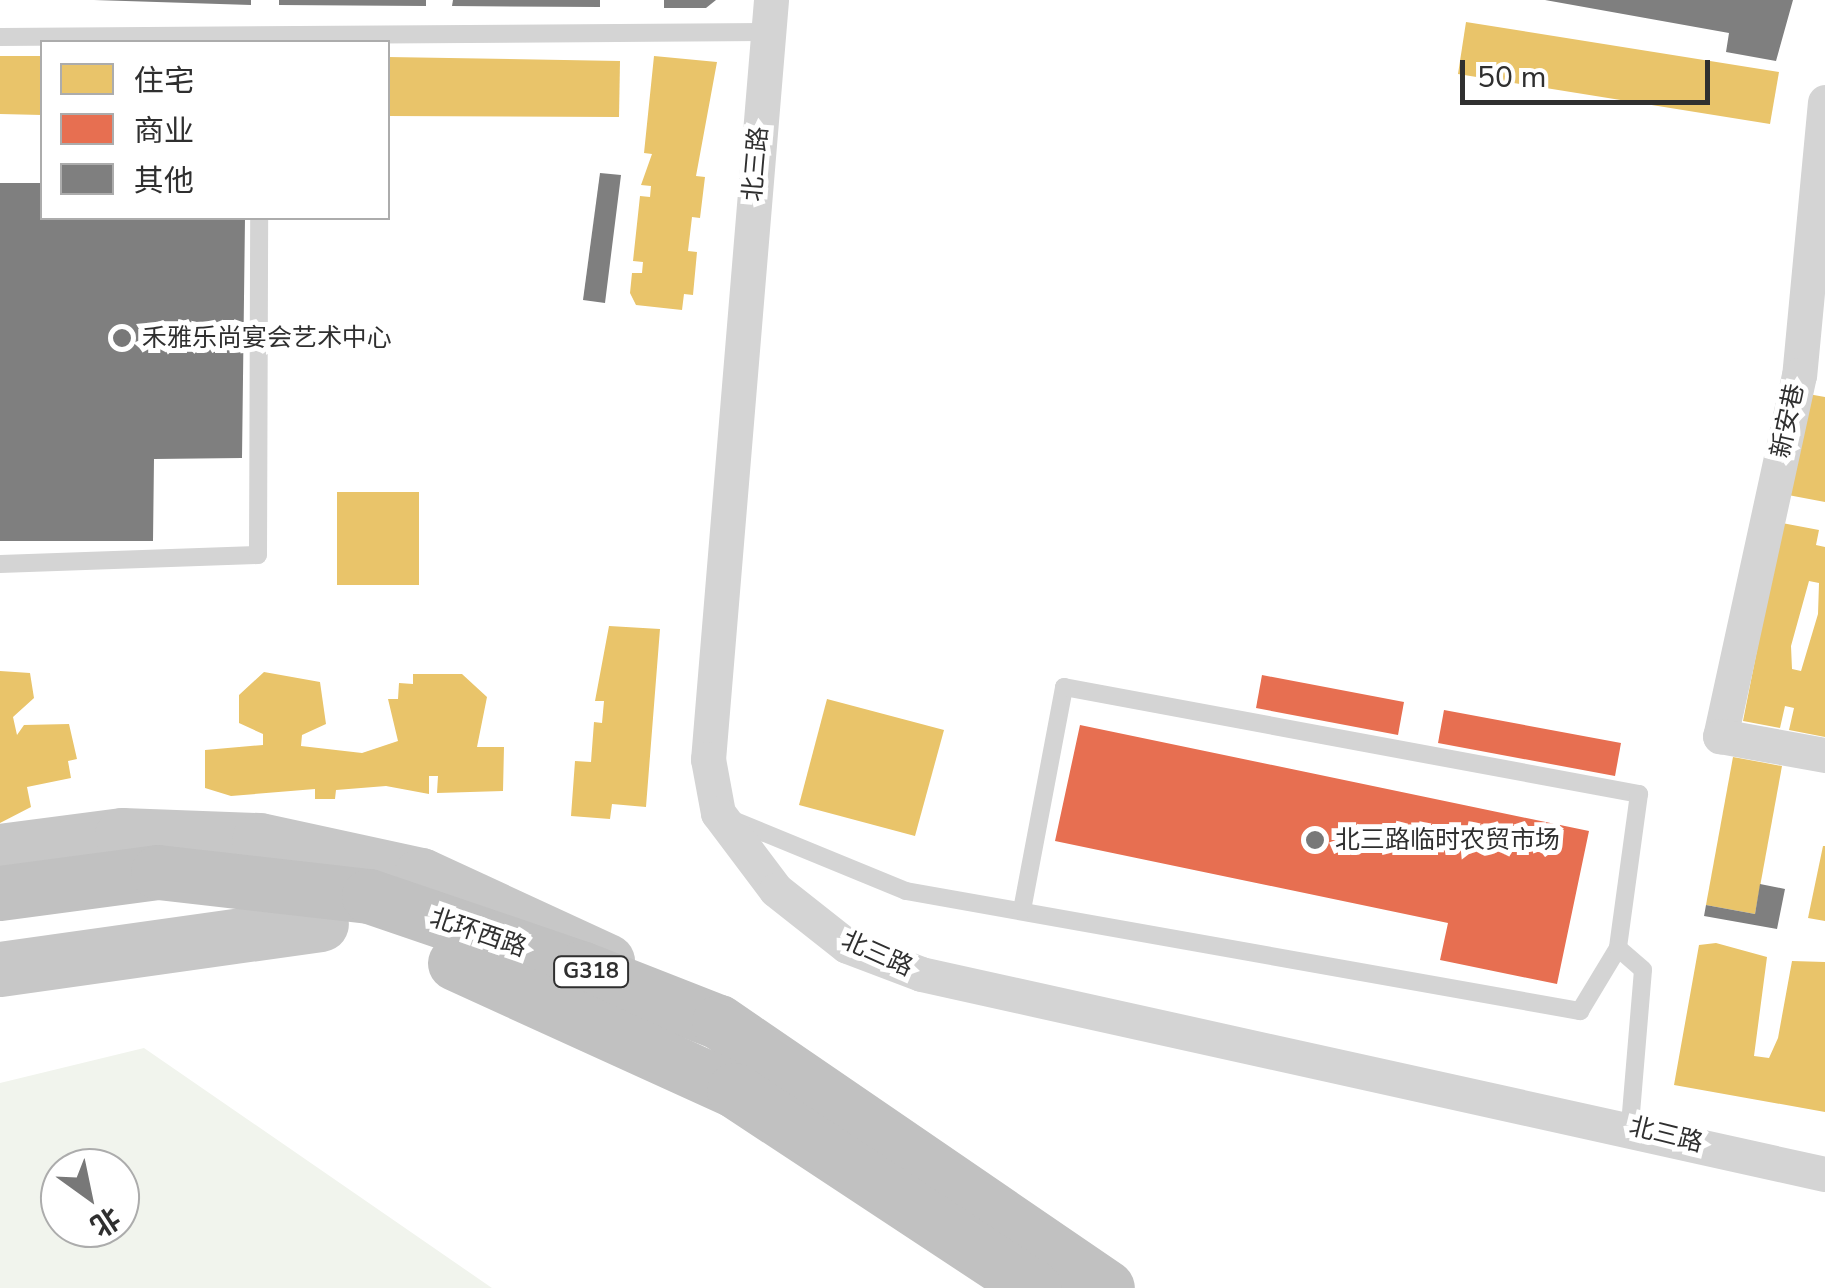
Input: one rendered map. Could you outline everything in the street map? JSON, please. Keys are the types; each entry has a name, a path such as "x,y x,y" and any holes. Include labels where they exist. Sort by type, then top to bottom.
{"highway":[{"name":"北环西路","path":"0,893 158,872 369,896 720,1022 1107,1288"},
{"name":"北环西路","path":"0,928 166,907 321,924 492,975 734,1090 1034,1288"}],"main road":[{"path":"0,851 122,835 259,840 421,875 512,910 720,1022"},
{"path":"0,969 321,924"}],"street":[{"name":"北三路","path":"769,16 708,759 718,813 790,901 847,946 921,974 1630,1125 1825,1174"},
{"name":"新安巷","path":"1825,102 1812,377 1720,736 1825,755"}],"lane":[{"path":"0,36 769,16"},
{"path":"0,564 258,555 259,220"},
{"path":"718,813 906,892 1580,1012 1618,948 1639,794 1064,687 1022,910"},
{"path":"1618,948 1643,970 1630,1125"}],"shaded area":[{"path":"144,1048 492,1288 0,1288 0,1083"}],"building: 住宅":[{"path":"1466,22 1779,72 1770,124 1458,74"},
{"path":"0,56 40,56 40,115 0,114"},
{"path":"654,56 717,62 696,176 705,177 700,218 692,217 688,251 697,252 693,295 684,294 682,310 636,305 630,293 632,273 642,273 643,262 633,261 640,196 650,197 651,186 641,185 652,154 644,153"},
{"path":"390,57 620,61 619,117 390,116"},
{"path":"1808,394 1825,397 1825,502 1788,495"},
{"path":"337,492 419,492 419,585 337,585"},
{"path":"1782,523 1819,530 1816,545 1825,547 1825,737 1789,730 1794,708 1785,706 1780,728 1743,721","holes":["1809,581 1819,583 1818,614 1801,671 1792,669 1791,646"]},
{"path":"609,626 660,629 646,807 612,804 610,819 571,816 575,761 591,762 594,722 602,723 604,701 595,701"},
{"path":"0,671 30,673 34,698 13,717 17,735 24,725 69,724 77,759 68,761 71,778 27,787 31,807 0,823"},
{"path":"264,672 320,682 326,724 302,735 301,746 362,753 398,741 388,699 398,699 399,683 413,684 413,674 462,674 487,697 477,747 504,747 503,791 437,793 438,776 429,776 429,794 386,786 336,790 335,799 315,799 315,789 231,796 205,788 205,750 263,745 263,734 239,723 239,695"},
{"path":"827,699 944,730 915,836 799,805"},
{"path":"1733,757 1782,766 1755,914 1706,905"},
{"path":"1825,846 1825,921 1808,918"},
{"path":"1716,943 1767,957 1754,1056 1769,1058 1778,1038 1792,961 1825,962 1825,1112 1674,1085 1699,945"}],"building: 商业":[{"path":"1262,675 1404,702 1398,735 1256,708"},
{"path":"1444,710 1621,743 1615,776 1438,743"},
{"path":"1080,725 1589,831 1557,984 1440,960 1448,923 1055,841"}],"building: 其他":[{"path":"94,0 251,0 251,5"},
{"path":"279,0 426,0 426,6 279,5"},
{"path":"453,0 600,0 600,7 452,6"},
{"path":"664,0 716,0 706,8 664,8"},
{"path":"1545,0 1793,0 1776,61 1726,52 1729,33"},
{"path":"600,173 621,175 605,303 583,300"},
{"name":"禾雅乐尚宴会艺术中心","path":"0,183 40,183 40,220 245,220 242,458 154,459 153,541 0,541"},
{"path":"1760,884 1785,889 1777,929 1704,916 1706,905 1755,914"}],"place":[{"name":"禾雅乐尚宴会艺术中心","path":"122,338"},
{"name":"北三路临时农贸市场","path":"1315,840"}]}
